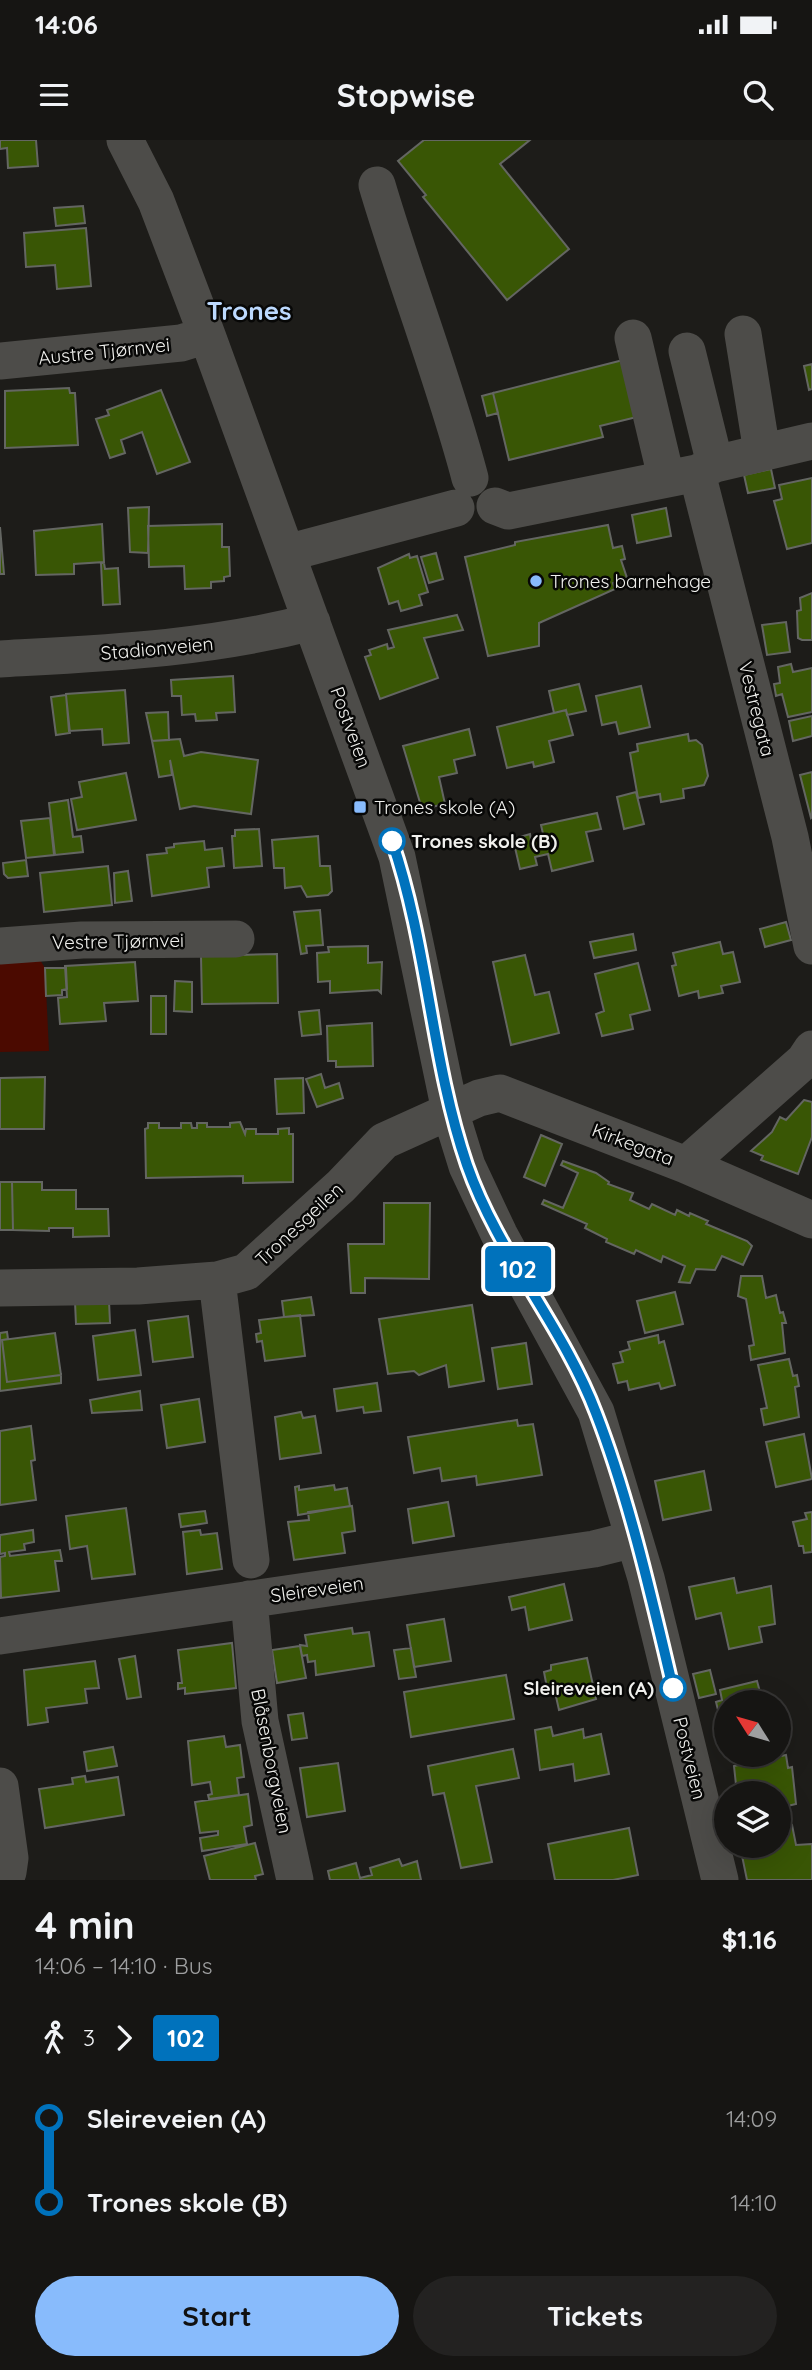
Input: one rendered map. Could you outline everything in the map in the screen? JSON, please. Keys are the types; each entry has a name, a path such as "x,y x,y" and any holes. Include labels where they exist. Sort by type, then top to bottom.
{"street":[{"name":"Postveien","path":"125,140 156,201 208,335 397,857 450,1111 481,1198 596,1412 646,1578 720,1880"},
{"path":"377,184 401,266 448,397 463,493 464,517 476,520 487,516 495,506 508,511 693,471 812,441"},
{"path":"743,334 762,452"},
{"name":"Austre Tjørnvei","path":"0,361 181,343 208,335"},
{"path":"634,338 693,471"},
{"path":"687,351 693,471"},
{"name":"Vestregata","path":"693,471 790,837 812,946"},
{"path":"287,554 463,493"},
{"name":"Stadionveien","path":"0,659 148,651 218,644 312,622"},
{"name":"Vestre Tjørnvei","path":"0,946 82,940 236,939"},
{"path":"687,1165 804,1061 812,1049"},
{"name":"Kirkegata","path":"450,1111 500,1093 687,1165 812,1220"},
{"name":"Tronesgeilen","path":"0,1288 138,1286 217,1280 246,1272 272,1252 384,1141 450,1111"},
{"path":"217,1280 251,1560"},
{"name":"Sleireveien","path":"0,1636 594,1549 634,1539"},
{"name":"Blåsenborgveien","path":"249,1599 260,1721 295,1880"},
{"path":"0,1786 10,1858 4,1875"}],"shaded area":[{"path":"37,955 45,968 49,1051 0,1052 0,957"}],"building":[{"path":"0,140 36,140 38,166 8,168 7,148 0,149"},
{"path":"424,140 530,140 500,164 569,249 507,300 423,197 426,195 398,161"},
{"path":"83,206 85,223 56,226 54,208"},
{"path":"86,228 91,286 57,289 55,265 26,267 24,233"},
{"path":"631,358 645,415 600,426 603,437 509,460 493,393"},
{"path":"812,364 812,389 809,390 804,366"},
{"path":"69,388 70,393 75,393 78,445 5,448 5,391"},
{"path":"161,390 190,462 157,474 142,432 121,440 125,453 110,458 96,419 109,415 107,410"},
{"path":"493,393 498,413 487,416 482,396"},
{"path":"771,469 775,488 748,493 744,475"},
{"path":"812,478 812,543 787,549 774,501 782,499 779,485"},
{"path":"149,507 148,553 130,552 128,508"},
{"path":"666,508 671,536 637,543 632,515"},
{"path":"102,524 104,562 74,564 74,574 36,575 34,531"},
{"path":"222,524 222,547 229,547 230,576 224,577 224,581 211,582 211,588 185,589 184,566 149,567 148,526"},
{"path":"608,525 613,548 622,546 625,559 621,560 627,578 613,583 615,589 539,623 539,646 488,656 465,557 515,545 515,542"},
{"path":"0,527 4,574 0,574"},
{"path":"436,553 443,579 429,583 421,557"},
{"path":"409,554 410,558 417,556 428,592 419,595 422,605 401,611 398,601 389,604 378,568"},
{"path":"101,563 104,563 105,569 118,568 120,604 103,605"},
{"path":"812,593 812,640 802,640 798,638 797,611 801,610 800,598"},
{"path":"457,615 463,630 424,638 438,678 380,699 365,657 371,655 369,650 387,644 388,649 394,647 388,630"},
{"path":"786,622 790,652 767,655 762,625"},
{"path":"791,664 793,672 812,668 812,712 788,717 782,694 776,696 774,684 780,683 778,667"},
{"path":"233,676 235,712 216,713 217,720 196,721 195,714 182,715 181,696 172,696 171,680"},
{"path":"579,684 586,711 567,715 566,710 554,713 549,691"},
{"path":"641,686 650,727 619,734 616,722 602,725 596,696"},
{"path":"125,690 129,743 103,745 102,729 69,731 66,694"},
{"path":"66,695 70,733 56,735 51,697"},
{"path":"566,710 573,735 549,741 554,762 534,767 533,762 507,768 497,727"},
{"path":"168,712 169,740 152,741 146,713"},
{"path":"812,716 812,736 793,741 789,721"},
{"path":"469,729 475,755 454,760 457,773 439,777 445,804 422,809 403,746"},
{"path":"688,734 689,741 696,740 702,745 708,776 704,785 683,789 684,798 661,802 660,794 638,798 630,753 638,751 637,744"},
{"path":"180,739 184,756 201,752 258,760 251,814 194,806 180,809 170,760 172,775 159,777 152,741"},
{"path":"812,772 812,817 811,818 800,775"},
{"path":"126,773 136,820 77,830 71,799 82,797 79,782"},
{"path":"636,792 644,824 624,829 617,797"},
{"path":"68,800 73,837 81,836 83,852 55,855 49,803"},
{"path":"597,813 601,829 586,832 593,861 552,871 548,854 535,857 537,865 520,869 513,839 530,834 531,841 544,838 541,825"},
{"path":"50,818 54,855 26,858 21,821"},
{"path":"259,829 262,866 234,868 232,836 235,836 235,830"},
{"path":"318,836 320,866 330,866 332,891 328,895 307,897 301,886 285,888 284,868 274,868 272,840"},
{"path":"204,841 205,850 222,848 224,866 207,868 209,887 152,896 147,855 167,853 166,848 174,847 174,844"},
{"path":"26,860 28,876 8,878 4,874 3,863"},
{"path":"108,866 112,905 44,912 40,873"},
{"path":"128,871 132,901 115,903 114,873"},
{"path":"320,910 323,945 306,946 307,953 301,954 294,912"},
{"path":"786,922 791,940 765,947 760,929"},
{"path":"633,934 636,950 594,958 590,942"},
{"path":"720,942 723,954 733,952 740,982 721,986 723,993 699,998 698,991 679,996 672,966 676,965 673,953"},
{"path":"368,946 368,963 382,962 381,993 378,990 330,993 330,981 318,982 317,953 329,952 328,947"},
{"path":"277,954 278,1003 202,1004 201,956"},
{"path":"525,955 535,995 549,992 559,1033 511,1045 493,962"},
{"path":"135,962 138,1001 104,1003 106,1021 60,1024 58,998 67,997 65,966"},
{"path":"638,963 650,1010 630,1015 633,1029 602,1036 596,1014 604,1011 595,974"},
{"path":"45,968 66,968 67,989 62,990 62,995 46,996"},
{"path":"175,981 192,982 192,1012 174,1011"},
{"path":"151,996 166,996 166,1034 151,1034"},
{"path":"319,1010 321,1034 302,1036 299,1012"},
{"path":"372,1023 373,1066 336,1067 336,1061 328,1061 327,1026"},
{"path":"321,1074 325,1088 339,1083 343,1098 317,1107 306,1079"},
{"path":"45,1077 44,1129 0,1129 0,1078"},
{"path":"303,1078 304,1113 277,1114 275,1079"},
{"path":"804,1100 812,1102 812,1137 798,1174 761,1160 763,1156 751,1151 772,1132 780,1117 786,1120"},
{"path":"240,1122 245,1134 246,1129 256,1129 256,1134 278,1134 278,1129 289,1128 289,1134 293,1134 293,1182 243,1183 243,1176 146,1178 145,1129 148,1128 148,1123 159,1123 159,1128 181,1128 181,1123 191,1123 192,1128 197,1128 197,1123 207,1123 207,1127 230,1127 230,1123"},
{"path":"541,1135 562,1144 545,1186 524,1177"},
{"path":"563,1161 596,1173 609,1182 608,1184 633,1193 630,1200 649,1209 652,1204 675,1215 677,1210 689,1216 690,1213 708,1221 706,1224 747,1241 752,1246 743,1265 722,1256 715,1270 696,1269 690,1283 679,1282 685,1266 663,1256 661,1262 636,1250 634,1254 606,1242 607,1239 585,1228 587,1224 542,1204 544,1200 563,1208 578,1173 561,1165"},
{"path":"0,1182 12,1182 13,1230 0,1230"},
{"path":"12,1182 42,1182 42,1190 76,1190 76,1209 108,1209 109,1236 73,1237 73,1228 49,1228 49,1231 13,1230"},
{"path":"384,1203 430,1203 429,1279 365,1278 365,1293 351,1293 348,1244 384,1244"},
{"path":"741,1276 762,1276 766,1298 776,1295 780,1313 783,1312 786,1323 782,1323 785,1353 751,1360 749,1346 754,1345 746,1299 738,1296"},
{"path":"675,1292 683,1324 645,1333 637,1301"},
{"path":"311,1297 314,1315 284,1317 282,1301"},
{"path":"109,1301 110,1323 76,1324 75,1302"},
{"path":"472,1305 484,1381 449,1387 446,1365 419,1375 414,1371 388,1374 379,1319"},
{"path":"300,1315 305,1356 265,1361 262,1341 257,1342 256,1334 261,1333 259,1320"},
{"path":"188,1316 193,1357 153,1362 148,1321"},
{"path":"135,1330 141,1375 98,1380 93,1336"},
{"path":"7,1332 8,1339 2,1340 7,1382 61,1375 61,1383 0,1391 0,1333"},
{"path":"55,1333 61,1375 7,1382 2,1340"},
{"path":"658,1335 659,1343 664,1341 675,1385 661,1389 659,1383 629,1390 627,1381 618,1383 613,1364 623,1362 620,1352 630,1349 628,1342"},
{"path":"526,1343 532,1384 498,1389 492,1348"},
{"path":"789,1359 793,1376 797,1375 799,1386 795,1387 799,1417 764,1425 761,1409 767,1408 758,1365"},
{"path":"377,1383 381,1411 364,1413 363,1407 337,1411 334,1389"},
{"path":"140,1391 142,1410 92,1413 90,1400"},
{"path":"199,1399 205,1442 167,1448 161,1405"},
{"path":"301,1412 303,1418 315,1416 321,1453 280,1459 275,1417"},
{"path":"517,1420 518,1426 533,1424 542,1475 477,1485 476,1476 442,1481 440,1468 414,1473 408,1437"},
{"path":"31,1426 35,1460 31,1461 36,1500 0,1505 0,1431"},
{"path":"804,1434 812,1479 776,1487 766,1442"},
{"path":"704,1471 711,1510 663,1520 655,1481"},
{"path":"334,1485 335,1490 347,1488 350,1506 298,1515 295,1487 299,1486 299,1490"},
{"path":"448,1502 454,1536 413,1543 408,1509"},
{"path":"352,1506 355,1531 342,1533 345,1553 294,1560 288,1522 309,1520 308,1512"},
{"path":"126,1508 135,1574 92,1579 87,1546 70,1549 66,1516"},
{"path":"205,1511 207,1523 181,1527 179,1514"},
{"path":"812,1512 812,1552 804,1553 803,1546 799,1546 793,1522 807,1519 805,1513"},
{"path":"33,1530 34,1542 24,1544 25,1550 9,1552 10,1556 60,1550 62,1561 55,1561 59,1591 1,1598 0,1557 5,1556 5,1553 0,1554 0,1535"},
{"path":"200,1530 201,1535 217,1533 222,1569 187,1574 183,1532"},
{"path":"734,1578 737,1593 771,1586 775,1624 759,1627 762,1642 729,1649 721,1613 696,1619 689,1587"},
{"path":"564,1584 572,1620 529,1630 525,1607 512,1610 509,1597"},
{"path":"444,1619 451,1661 414,1667 407,1625"},
{"path":"352,1628 353,1634 369,1632 374,1666 316,1675 315,1661 308,1662 307,1655 302,1656 300,1645 307,1646 305,1635"},
{"path":"232,1643 236,1688 185,1694 185,1688 178,1689 178,1683 182,1683 178,1650"},
{"path":"300,1646 306,1678 277,1683 272,1650"},
{"path":"411,1648 416,1677 399,1679 394,1650"},
{"path":"135,1656 141,1697 127,1699 119,1659"},
{"path":"587,1658 596,1699 559,1710 555,1692 548,1693 544,1672 551,1670 551,1665"},
{"path":"95,1661 99,1688 85,1689 87,1703 46,1708 48,1722 28,1725 24,1670"},
{"path":"710,1670 714,1694 699,1698 693,1674"},
{"path":"506,1675 514,1719 411,1737 404,1692"},
{"path":"757,1681 759,1690 720,1690"},
{"path":"303,1713 307,1738 292,1740 288,1715"},
{"path":"551,1727 553,1736 583,1729 584,1738 601,1734 609,1774 575,1781 573,1764 540,1770 535,1730"},
{"path":"224,1736 226,1747 240,1745 244,1777 237,1778 239,1795 209,1799 208,1795 212,1794 210,1782 192,1785 188,1741"},
{"path":"113,1747 117,1766 87,1771 84,1752"},
{"path":"513,1749 519,1778 476,1786 492,1862 461,1868 444,1793 433,1795 428,1766"},
{"path":"338,1763 345,1811 307,1817 300,1768"},
{"path":"792,1767 796,1804 791,1805 791,1781 736,1781 734,1768"},
{"path":"85,1776 86,1782 118,1777 124,1815 45,1828 39,1789 73,1784 72,1778"},
{"path":"248,1794 252,1825 244,1827 247,1844 202,1851 200,1838 218,1835 218,1831 200,1833 195,1802"},
{"path":"791,1825 796,1845 812,1844 812,1880 747,1880 742,1858 791,1858"},
{"path":"629,1828 638,1875 613,1880 555,1880 548,1844"},
{"path":"255,1843 263,1874 255,1876 256,1880 210,1880 204,1856"},
{"path":"399,1859 402,1866 417,1861 421,1880 330,1880 328,1871 356,1863 360,1878 372,1875 370,1868"}],"bus line":[{"name":"102","path":"392,841 407,895 450,1111 467,1166 499,1234 596,1412 646,1578 673,1688"}],"place":[{"name":"Trones barnehage","path":"536,581"},
{"name":"Trones skole (A)","path":"360,807"},
{"name":"Trones skole (B)","path":"392,841"},
{"name":"Sleireveien (A)","path":"673,1688"}],"district":[{"name":"Trones","path":"249,311"}]}
